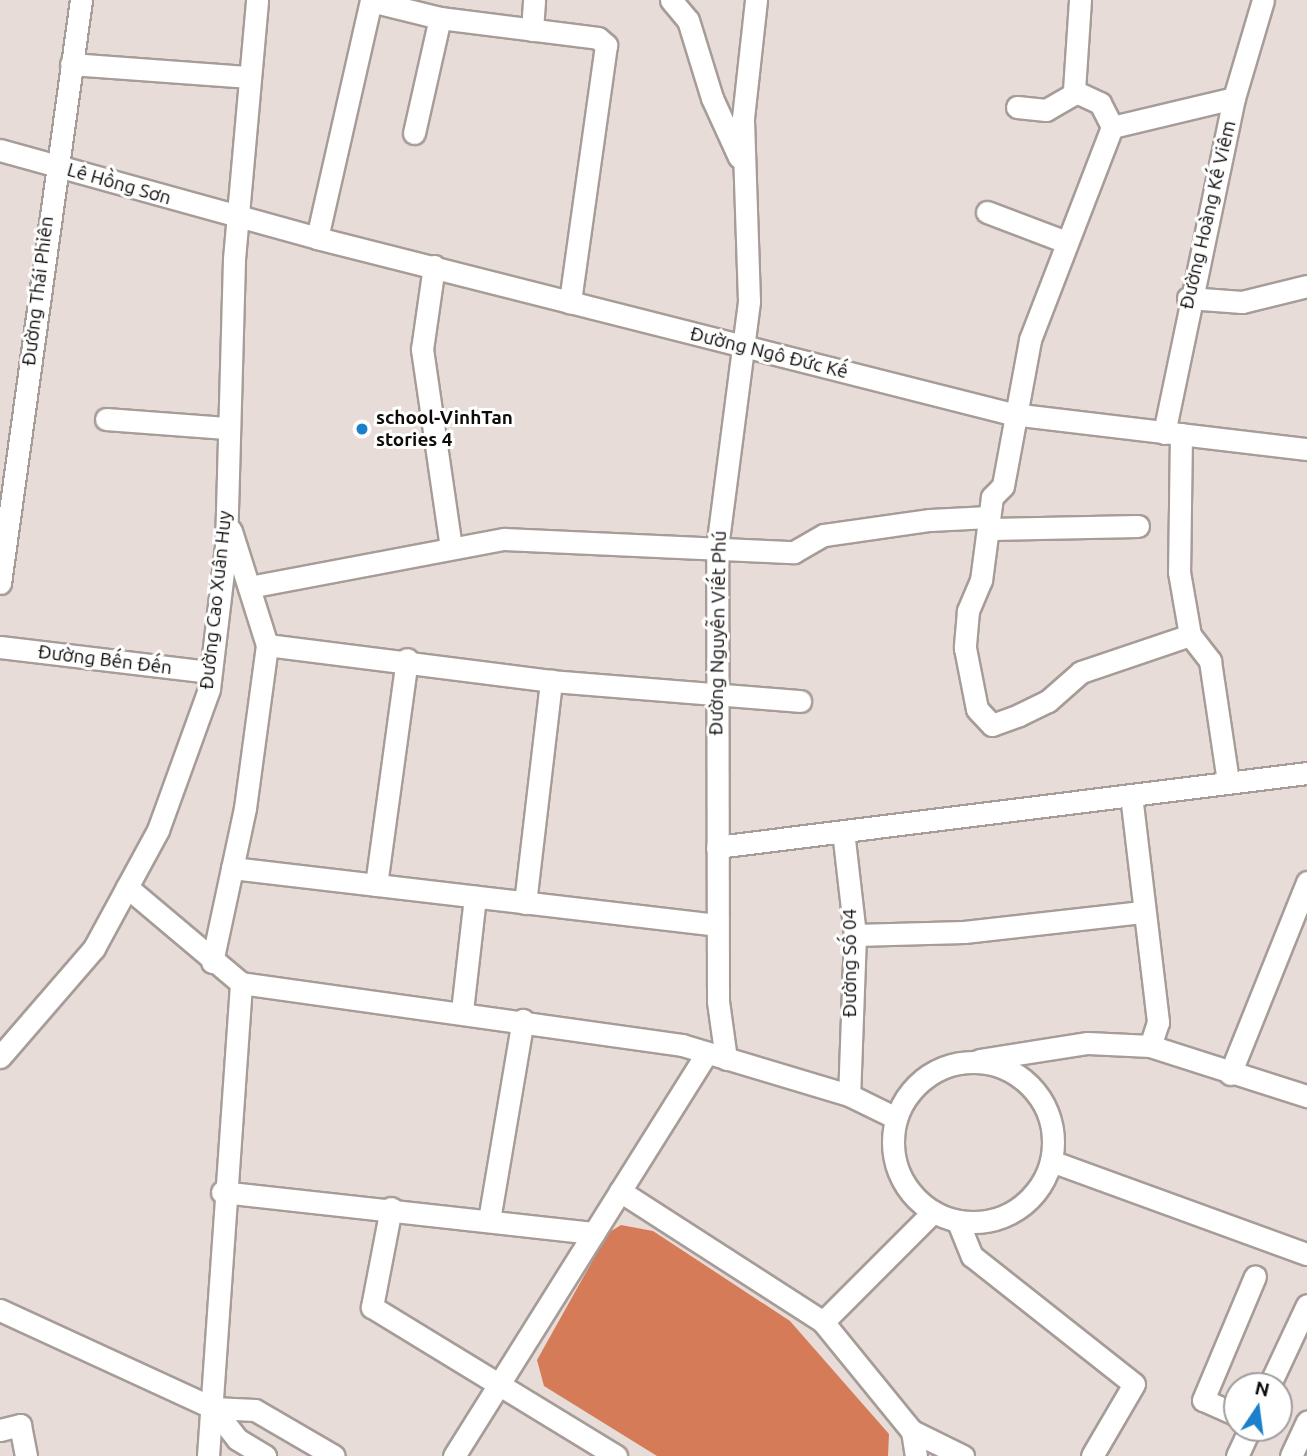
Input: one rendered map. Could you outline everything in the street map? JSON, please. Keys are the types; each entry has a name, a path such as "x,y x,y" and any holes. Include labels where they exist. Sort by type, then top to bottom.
{"street":[{"name":"Đường Thái Phiên","path":"0,583 55,166 81,0"},
{"name":"Đường Cao Xuân Huy","path":"0,1057 94,948 159,830 211,672 227,519 226,428 238,217 257,0"},
{"path":"317,238 369,0 440,18 598,38 606,45 570,302"},
{"path":"532,30 534,0"},
{"path":"671,0 691,27 712,98 743,166"},
{"name":"Đường Nguyễn Viết Phú","path":"717,1056 717,847 713,697 720,613 717,548 745,346 743,166 756,0"},
{"path":"1075,93 1080,0"},
{"name":"Đường Hoàng Kế Viêm","path":"1190,635 1179,572 1172,433 1188,298 1234,98 1263,0"},
{"path":"414,133 440,18"},
{"path":"71,64 250,77"},
{"path":"1017,107 1046,110 1075,93"},
{"path":"1075,93 1100,103 1112,127 1066,242 1012,414 1003,486 989,517 965,648 977,709 992,725 1048,701 1081,672 1190,635 1210,661 1228,782"},
{"path":"1112,127 1234,98"},
{"name":"Lê Hồng Sơn","path":"0,150 238,217"},
{"path":"987,212 1066,242"},
{"name":"Đường Ngô Đức Kế","path":"238,217 1012,414 1307,449"},
{"path":"434,266 422,349 451,548"},
{"path":"1188,298 1241,302 1307,286"},
{"path":"106,419 226,428"},
{"path":"249,587 504,539 794,552 824,535 989,517"},
{"path":"989,517 990,529 1138,526"},
{"path":"212,962 232,868 267,645 227,519"},
{"path":"267,645 407,659 551,681 713,697 800,701"},
{"name":"Đường Bến Đến","path":"0,647 211,672"},
{"path":"376,886 407,659"},
{"path":"525,903 551,681"},
{"path":"717,847 1307,773"},
{"path":"1131,794 1142,912 1158,1022 1150,1046"},
{"name":"Đường Số 04","path":"843,831 855,935 849,1095"},
{"path":"232,868 717,925"},
{"path":"1230,1074 1307,882"},
{"path":"127,887 212,962 241,983 523,1020 717,1056 849,1095 895,1118"},
{"path":"462,1011 475,897"},
{"path":"855,935 964,932 1142,912"},
{"path":"208,1456 222,1192 241,983"},
{"path":"489,1220 523,1020"},
{"path":"974,1062 999,1066 1039,1096 1051,1119 1051,1161 1034,1196 1012,1213 958,1222 933,1212 897,1171 895,1118 925,1077 974,1062 1088,1043 1150,1046 1307,1097"},
{"path":"454,1456 620,1191 717,1056"},
{"path":"1051,1161 1307,1254"},
{"path":"620,1191 823,1322 912,1432 963,1456"},
{"path":"222,1192 391,1208 594,1233"},
{"path":"391,1208 372,1307 616,1456"},
{"path":"823,1322 933,1212"},
{"path":"958,1222 972,1256 1134,1384 1092,1456"},
{"path":"1223,1408 1203,1399 1255,1276"},
{"path":"1276,1372 1307,1305"},
{"path":"0,1310 212,1408 255,1410 334,1456"},
{"path":"212,1408 237,1439 265,1456"},
{"path":"1291,1456 1307,1422"},
{"path":"0,1430 20,1426 26,1456"},
{"path":"912,1432 916,1456"}],"shaded area":[{"path":"621,1225 653,1231 790,1321 889,1434 888,1456 657,1456 544,1386 537,1360 608,1233"}],"place":[{"name":"school-VinhTan stories 4","path":"362,429"}]}
